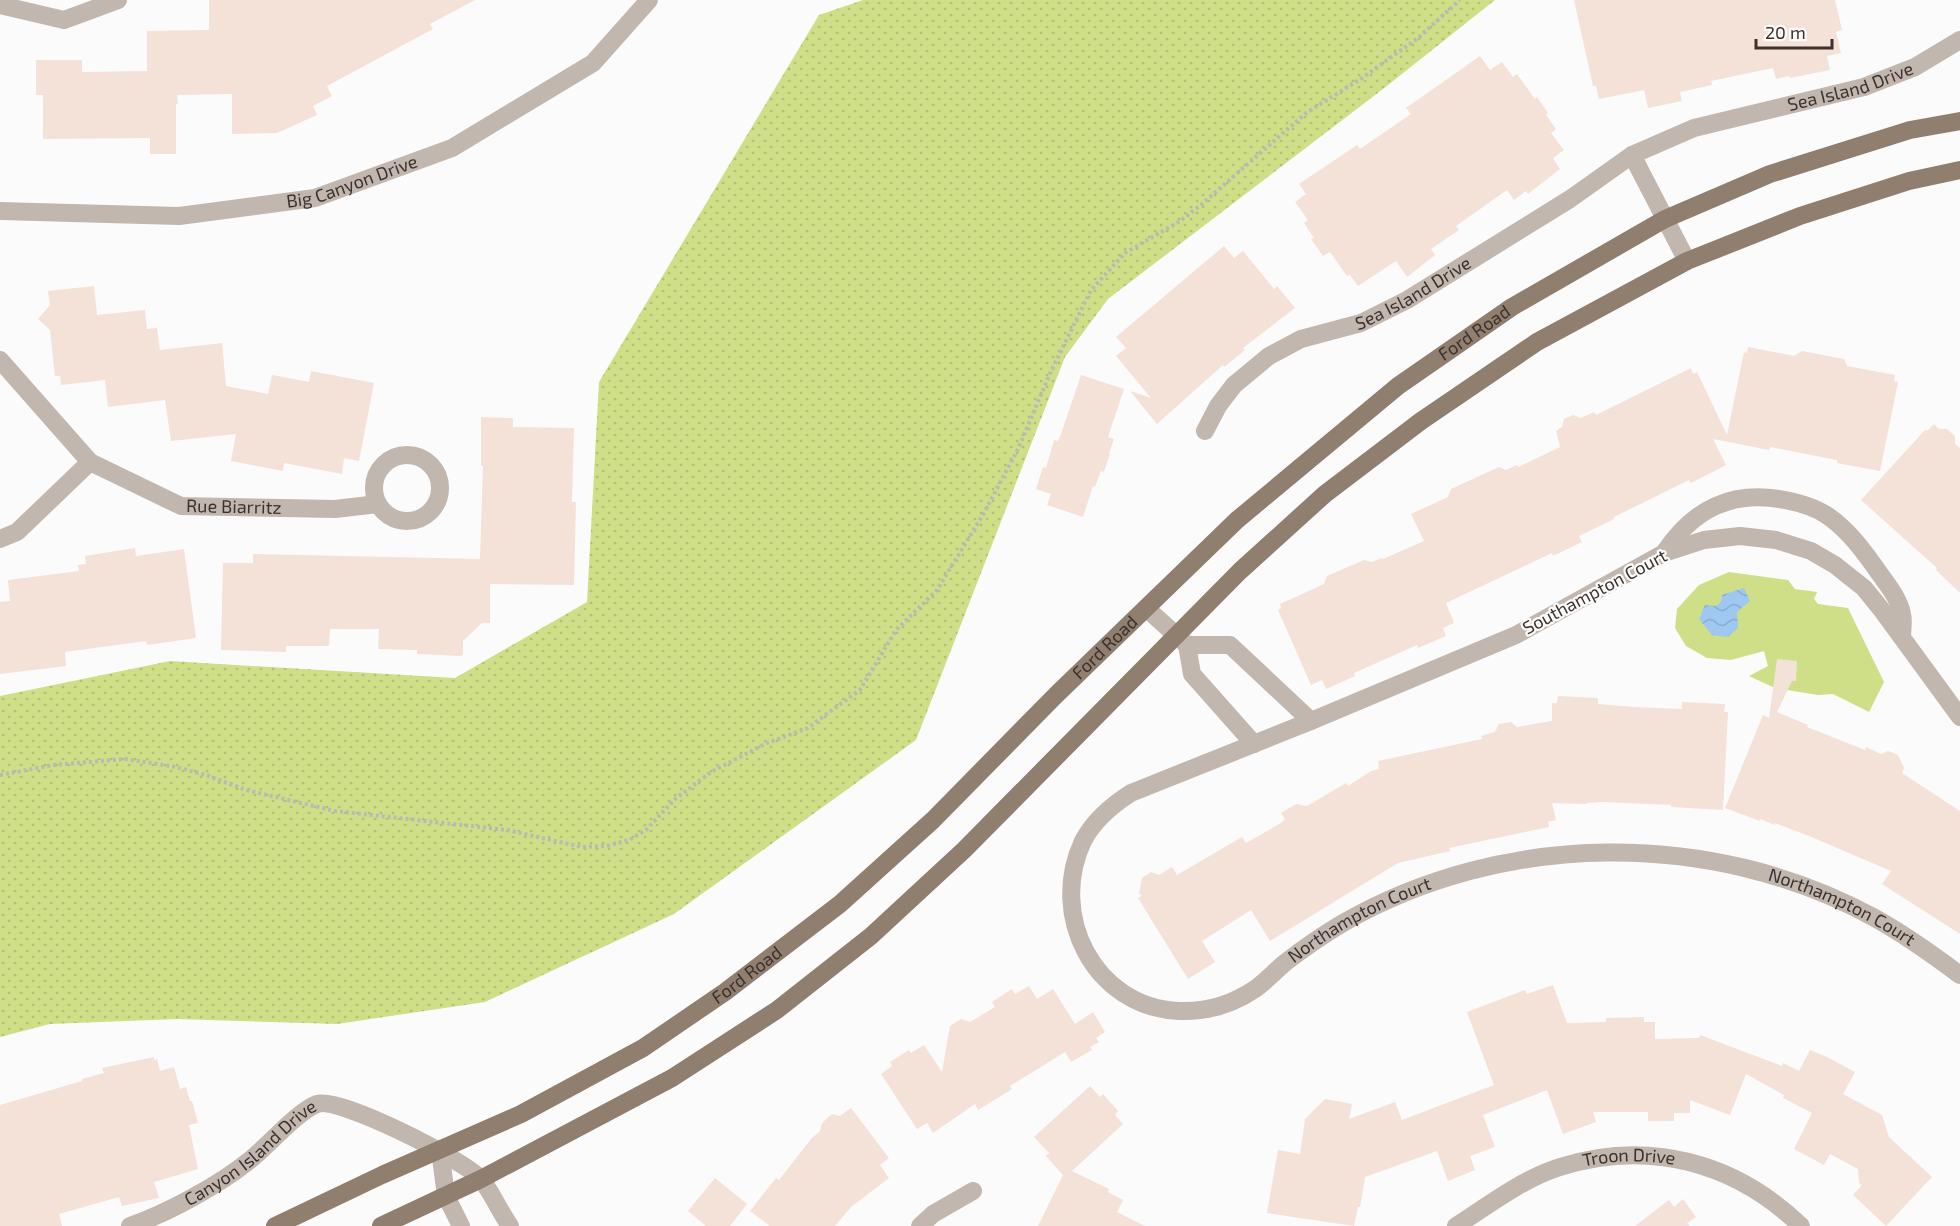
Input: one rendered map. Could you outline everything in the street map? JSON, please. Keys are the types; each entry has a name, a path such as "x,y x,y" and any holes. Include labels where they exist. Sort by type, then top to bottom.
{"main road":[{"name":"Ford Road","path":"275,1226 521,1114 643,1048 725,992 822,918 933,820 1056,695 1237,520 1398,386 1512,307 1665,219 1770,174 1910,130 1960,121"},
{"path":"381,1226 481,1179 672,1078 777,1010 871,936 964,850 1182,640 1240,571 1325,494 1421,421 1537,342 1687,261 1800,216 1909,182 1960,170"}],"street":[{"path":"0,5 64,20 118,0"},
{"name":"Big Canyon Drive","path":"0,211 179,216 315,198 452,148 593,63 650,0"},
{"name":"Sea Island Drive","path":"1205,431 1218,406 1234,385 1269,356 1301,339 1361,323 1407,300 1570,199 1632,155 1694,128 1864,87 1915,67 1960,40"},
{"path":"1632,155 1687,261"},
{"name":"Rue Biarritz","path":"0,360 90,462 181,506 335,509 378,504"},
{"path":"0,540 17,532 90,462"},
{"path":"1664,553 1688,523 1727,500 1763,496 1803,504 1827,515 1851,535 1872,563 1895,597 1902,614 1902,637"},
{"name":"Southampton Court","path":"1254,744 1516,635 1664,553 1704,540 1740,536 1776,540 1811,551 1835,565 1864,588 1960,717"},
{"path":"1146,608 1182,640 1192,674 1254,744"},
{"path":"1182,640 1230,645 1311,721"},
{"name":"Northampton Court","path":"1254,744 1131,793 1098,819 1085,839 1075,861 1070,891 1072,915 1078,938 1094,965 1110,983 1130,997 1152,1006 1176,1011 1218,1007 1235,1001 1256,988 1285,963 1327,933 1372,907 1419,886 1504,862 1562,854 1620,852 1678,856 1754,871 1820,892 1872,917 1923,947 1960,975"},
{"name":"Canyon Island Drive","path":"130,1226 166,1211 249,1162 304,1111 318,1104 334,1105 358,1113 440,1150"},
{"path":"440,1150 481,1179 510,1226"},
{"path":"440,1150 446,1196 461,1226"},
{"name":"Troon Drive","path":"1456,1226 1525,1182 1559,1168 1595,1158 1636,1155 1677,1159 1714,1169 1750,1185 1781,1207 1801,1226"},
{"path":"920,1226 933,1214 973,1191"}],"path":[{"path":"0,775 53,765 126,759 176,766 246,790 335,810 507,830 582,848 607,846 629,840 646,830 675,799 711,771 767,743 806,729 860,690 896,630 937,590 984,513 1018,449 1050,371 1091,290 1125,253 1180,221 1306,113 1362,78 1418,38 1460,0"}],"green space":[{"path":"863,0 1495,0 1383,89 1108,299 1065,357 916,740 674,914 485,1002 337,1024 177,1019 50,1024 0,1037 0,696 170,661 455,678 587,602 599,382 819,15"},
{"path":"1729,572 1788,580 1795,589 1817,592 1814,599 1818,604 1848,608 1884,682 1869,712 1833,694 1818,695 1775,688 1749,676 1768,666 1764,651 1731,660 1707,658 1686,646 1675,628 1677,609 1699,585"}],"water":[{"path":"1744,588 1750,601 1737,612 1738,628 1728,637 1712,635 1699,619 1705,605 1716,606 1721,602 1722,595"}],"building":[{"path":"209,0 475,0 430,24 433,29 327,86 332,96 313,106 317,115 277,133 232,134 232,94 177,95 176,154 150,154 150,138 43,139 43,95 36,95 36,60 82,60 82,72 147,71 147,31 209,30"},
{"path":"1574,0 1835,0 1842,30 1836,32 1841,53 1827,56 1830,70 1776,79 1773,68 1711,81 1712,85 1680,92 1682,101 1648,108 1644,90 1599,99 1596,86 1593,86"},
{"path":"1480,56 1490,70 1502,62 1513,77 1517,74 1535,99 1537,97 1556,129 1551,133 1564,150 1553,158 1560,169 1528,194 1526,191 1514,200 1507,190 1456,226 1459,230 1431,249 1435,255 1407,277 1396,261 1358,286 1350,275 1347,276 1330,252 1323,256 1311,239 1314,238 1304,223 1308,220 1295,202 1306,194 1299,184 1357,145 1360,149 1411,114 1406,108"},
{"path":"1224,246 1234,258 1243,251 1274,289 1277,286 1295,308 1243,348 1245,350 1224,367 1223,365 1157,424 1130,391 1151,398 1116,356 1126,348 1116,337"},
{"path":"94,286 97,315 145,310 147,329 157,328 160,350 222,343 226,386 268,394 272,375 309,382 311,371 374,383 359,461 344,458 342,474 284,463 283,471 231,461 236,434 171,441 165,400 108,407 105,380 61,385 60,376 55,376 50,330 38,319 50,305 48,291"},
{"path":"1748,347 1794,356 1802,351 1844,359 1847,366 1895,375 1894,381 1898,382 1880,471 1770,447 1769,450 1713,439 1726,465 1691,483 1689,480 1614,517 1579,536 1582,542 1553,556 1552,553 1446,603 1454,623 1443,628 1446,636 1418,648 1417,645 1354,673 1355,676 1326,689 1322,680 1311,685 1278,610 1281,608 1280,604 1324,584 1327,576 1364,560 1372,562 1383,559 1424,541 1411,514 1448,497 1451,489 1499,467 1506,470 1517,465 1518,467 1560,447 1556,431 1562,427 1564,419 1573,415 1581,418 1594,412 1596,415 1691,368 1693,374 1697,372 1727,435 1744,352 1747,353"},
{"path":"1081,375 1124,389 1108,437 1114,439 1104,472 1101,471 1095,487 1093,486 1083,517 1047,505 1051,494 1036,489 1043,467 1046,468 1054,440 1058,441 1060,437"},
{"path":"481,417 513,418 513,427 574,428 572,502 576,502 574,585 490,584 490,623 482,623 463,641 463,655 460,656 417,654 417,650 378,649 379,629 330,629 329,646 286,646 286,652 221,650 223,563 253,563 253,554 480,559 483,466 481,466"},
{"path":"1934,424 1939,429 1947,429 1955,436 1955,444 1960,448 1960,593 1936,570 1937,568 1861,500 1925,430 1927,431"},
{"path":"135,548 136,556 184,549 196,638 147,645 146,641 65,652 66,666 0,674 0,602 10,601 8,580 79,571 78,565 86,564 85,556"},
{"path":"1777,659 1797,661 1796,681 1792,681 1777,712 1808,725 1807,727 1865,750 1866,747 1881,754 1888,751 1898,755 1904,768 1902,773 1960,811 1960,934 1882,884 1891,871 1775,823 1775,825 1760,819 1760,821 1725,808 1763,715 1769,718"},
{"path":"1558,696 1598,698 1598,704 1634,707 1682,709 1682,702 1725,704 1724,712 1728,712 1723,810 1602,802 1552,803 1556,820 1548,822 1549,827 1449,848 1450,851 1398,863 1270,941 1251,910 1202,941 1215,962 1188,979 1138,898 1142,896 1139,893 1142,878 1151,872 1159,875 1172,867 1177,875 1242,837 1246,843 1281,823 1285,819 1281,813 1296,804 1307,806 1346,783 1348,786 1371,771 1379,769 1378,761 1482,739 1481,736 1495,732 1499,724 1511,722 1517,727 1552,721 1552,703 1557,703"},
{"path":"1553,985 1567,1023 1606,1022 1606,1018 1644,1017 1644,1022 1655,1022 1655,1039 1699,1038 1700,1035 1782,1066 1783,1063 1799,1071 1810,1050 1827,1057 1855,1072 1843,1094 1882,1115 1889,1137 1932,1177 1886,1226 1853,1195 1862,1185 1859,1183 1858,1169 1830,1154 1824,1165 1794,1149 1812,1113 1783,1098 1784,1095 1746,1074 1730,1115 1690,1100 1690,1113 1674,1113 1674,1121 1648,1121 1648,1112 1593,1112 1596,1122 1563,1134 1547,1090 1483,1115 1495,1147 1470,1156 1475,1170 1448,1181 1437,1151 1365,1177 1354,1226 1267,1213 1278,1150 1300,1154 1305,1119 1325,1099 1352,1104 1349,1119 1395,1102 1402,1120 1494,1085 1467,1012 1525,990 1527,994"},
{"path":"1029,986 1037,999 1053,989 1075,1024 1093,1012 1105,1032 1096,1038 1099,1042 1090,1047 1092,1050 1071,1062 1065,1052 1010,1086 1012,1089 978,1110 975,1104 933,1133 927,1123 917,1129 881,1074 892,1066 890,1062 909,1050 911,1053 924,1045 942,1072 950,1026 961,1019 970,1022 995,1007 992,1002 1012,989 1015,994"},
{"path":"154,1057 154,1060 157,1059 160,1071 174,1067 180,1089 186,1087 190,1101 192,1101 198,1123 189,1125 198,1169 154,1182 159,1198 122,1206 119,1197 59,1214 62,1226 0,1226 0,1105 82,1081 82,1079 104,1073 102,1068"},
{"path":"1090,1086 1100,1097 1103,1094 1118,1111 1115,1115 1123,1124 1072,1171 1109,1189 1108,1192 1123,1200 1117,1212 1145,1226 1038,1226 1063,1175 1046,1156 1049,1153 1034,1137"},
{"path":"851,1108 889,1158 880,1165 889,1178 851,1207 835,1226 770,1226 750,1211 776,1178 779,1180 820,1131 822,1123 832,1114 840,1116"},
{"path":"715,1178 747,1204 730,1226 706,1226 688,1211"},
{"path":"1683,1199 1696,1217 1687,1223 1690,1226 1635,1226 1669,1200 1674,1207"}]}
